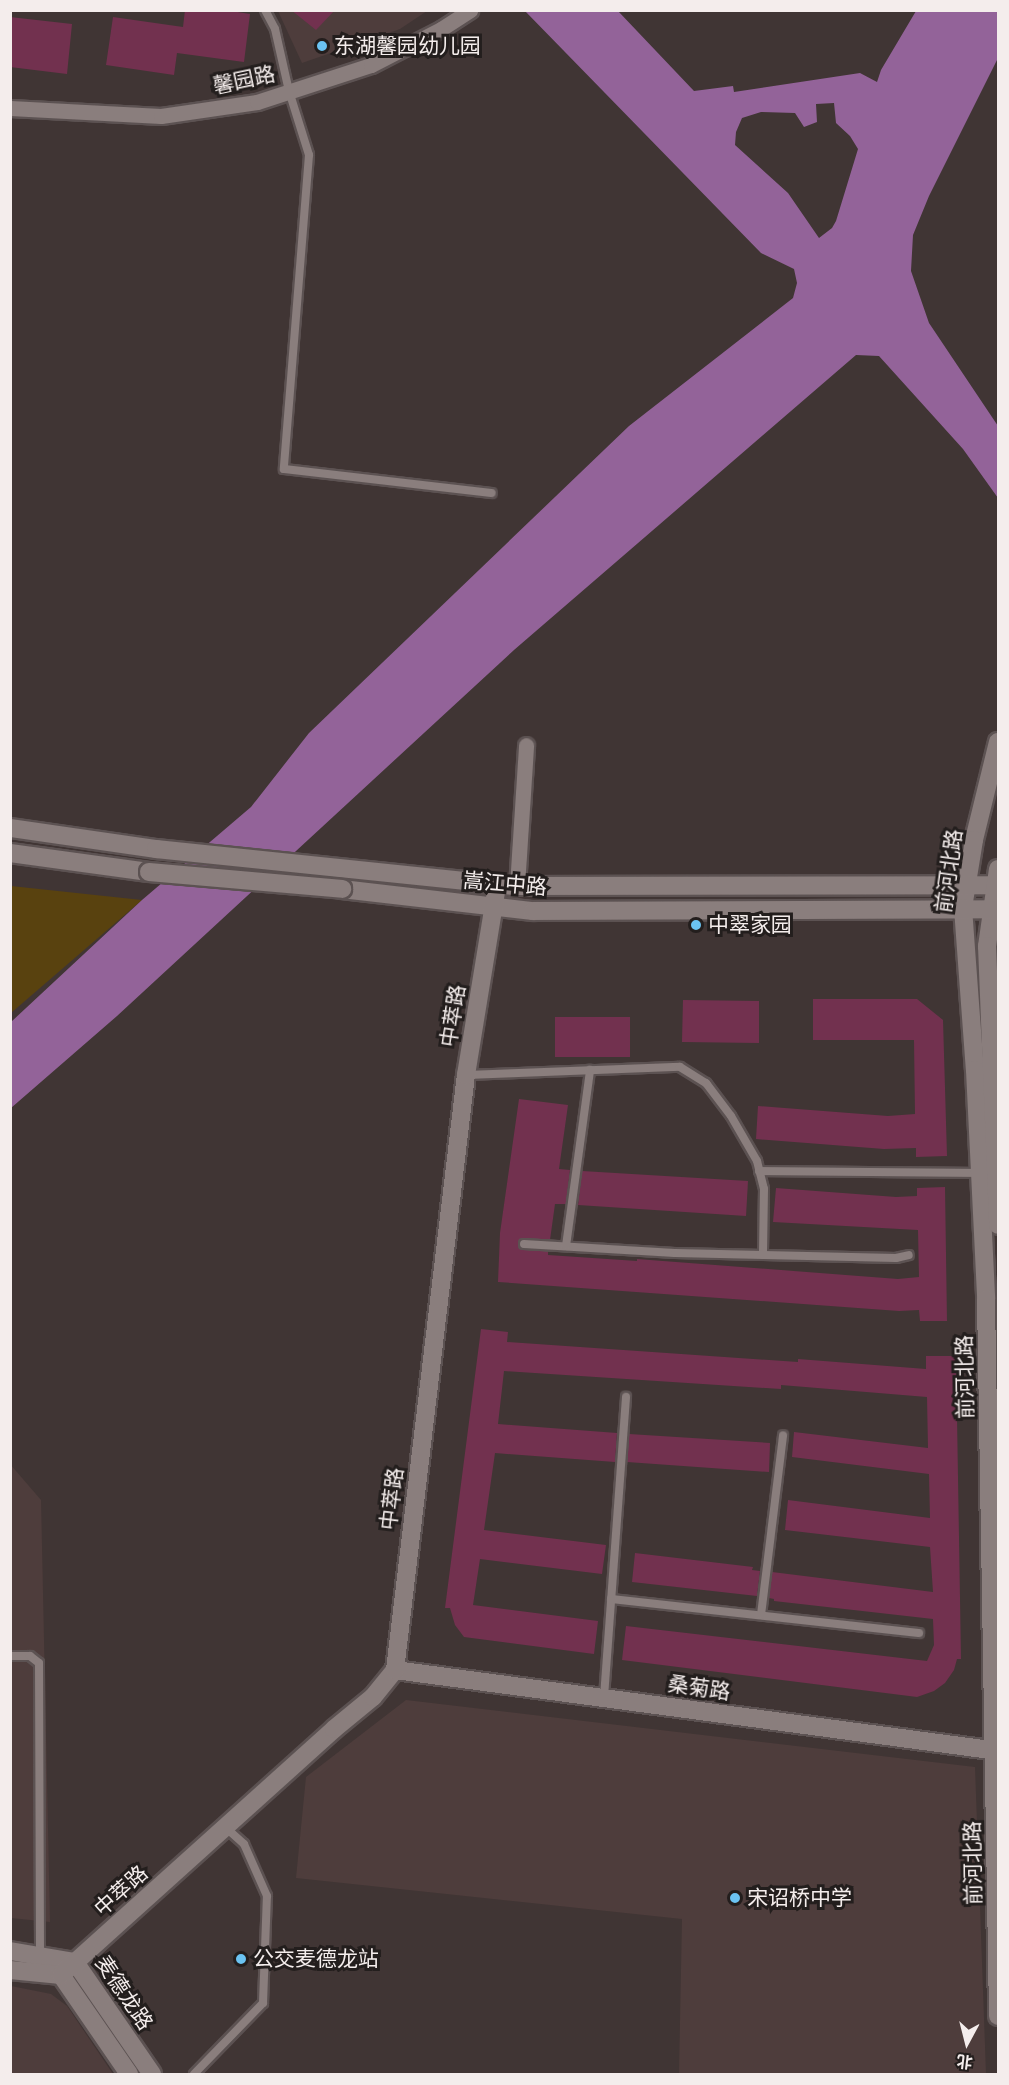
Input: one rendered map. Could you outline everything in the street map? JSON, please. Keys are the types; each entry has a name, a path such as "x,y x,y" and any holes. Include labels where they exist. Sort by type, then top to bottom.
{"main road":[{"name":"前河北路","path":"999,742 974,840 963,908 980,1173 986,1311 996,1751 999,2016"},
{"name":"嵩江中路","path":"10,828 156,849 497,885 966,885 998,880"},
{"name":"嵩江中路","path":"10,854 149,872 342,889 533,911 995,909"},
{"path":"998,880 995,909 987,946 999,1225"},
{"name":"中萃路","path":"61,1975 334,1729 373,1697 394,1670 466,1075 497,885"},
{"name":"桑菊路","path":"394,1670 996,1751"},
{"name":"麦德龙路","path":"10,1951 75,1962 152,2074"},
{"name":"麦德龙路","path":"10,1970 61,1975 129,2074"}],"street":[{"name":"馨园路","path":"10,108 161,116 257,102 371,65 441,29 470,10"},
{"path":"517,886 526,745"}],"lane":[{"path":"265,10 275,29 290,92 309,155 284,469 492,493"},
{"path":"466,1075 680,1067 706,1083 731,1116 757,1161 764,1189 764,1255"},
{"path":"566,1246 590,1070"},
{"path":"759,1171 980,1173"},
{"path":"524,1244 764,1255 896,1258 909,1255"},
{"path":"604,1698 626,1397"},
{"path":"761,1615 783,1435"},
{"path":"611,1599 919,1633"},
{"path":"10,1656 30,1656 39,1663 40,1956"},
{"path":"194,2074 262,2003 267,1896 244,1844 226,1828"}],"shaded area":[{"name":"东湖馨园幼儿园","path":"278,11 427,11 400,29 302,63"},
{"path":"525,11 618,11 694,91 733,86 734,92 860,73 877,82 881,70 916,11 998,11 998,58 929,196 913,235 911,271 929,323 998,426 998,498 963,449 879,356 856,355 514,650 117,1016 11,1108 11,1022 142,900 251,807 309,733 629,426 793,298 797,283 794,269 761,253","holes":["834,103 836,123 850,136 858,149 836,221 832,228 819,238 788,193 735,145 736,132 742,118 761,112 795,113 804,127 817,122 816,104"]},
{"path":"11,886 142,900 11,1013"},
{"path":"10,1464 41,1500 50,1922 11,1918"},
{"name":"宋诏桥中学","path":"406,1700 975,1767 986,2074 679,2074 682,1919 296,1878 306,1777"},
{"path":"11,1986 51,1994 67,2006 113,2074 11,2074"}],"building":[{"path":"185,10 225,10 250,14 244,62 177,53 174,75 106,65 113,17 183,27"},
{"path":"291,10 335,10 316,30"},
{"path":"10,17 72,24 67,74 10,67"},
{"path":"813,999 917,999 943,1020 947,1156 916,1157 916,1148 884,1149 756,1139 758,1106 888,1116 915,1114 914,1040 813,1040"},
{"path":"683,1000 759,1001 759,1043 682,1042"},
{"path":"555,1017 630,1017 630,1057 555,1057"},
{"path":"519,1099 568,1105 559,1169 570,1170 566,1204 555,1204 550,1240 522,1238 518,1243 521,1249 548,1251 548,1255 637,1261 637,1259 898,1279 919,1277 918,1230 773,1222 776,1188 896,1197 917,1196 917,1188 945,1187 947,1321 920,1321 919,1310 899,1311 498,1282 500,1233"},
{"path":"582,1171 748,1181 746,1216 578,1205"},
{"path":"481,1329 508,1332 507,1342 798,1362 798,1359 926,1369 926,1356 956,1356 961,1659 957,1659 954,1670 945,1683 934,1691 917,1697 622,1660 626,1626 927,1661 934,1645 933,1619 774,1601 769,1598 772,1572 933,1592 930,1547 785,1530 788,1500 930,1518 929,1474 792,1457 794,1432 928,1448 927,1397 781,1385 781,1389 504,1371 498,1424 617,1433 615,1462 495,1453 484,1530 606,1545 602,1574 480,1559 473,1605 598,1621 594,1654 464,1637 455,1625 450,1608 445,1608"},
{"path":"629,1434 770,1443 769,1472 627,1462"},
{"path":"635,1553 753,1567 752,1570 760,1571 757,1596 632,1582"}],"place":[{"name":"东湖馨园幼儿园","path":"322,46"},
{"name":"中翠家园","path":"696,925"},
{"name":"宋诏桥中学","path":"735,1898"},
{"name":"公交麦德龙站","path":"241,1959"}]}
